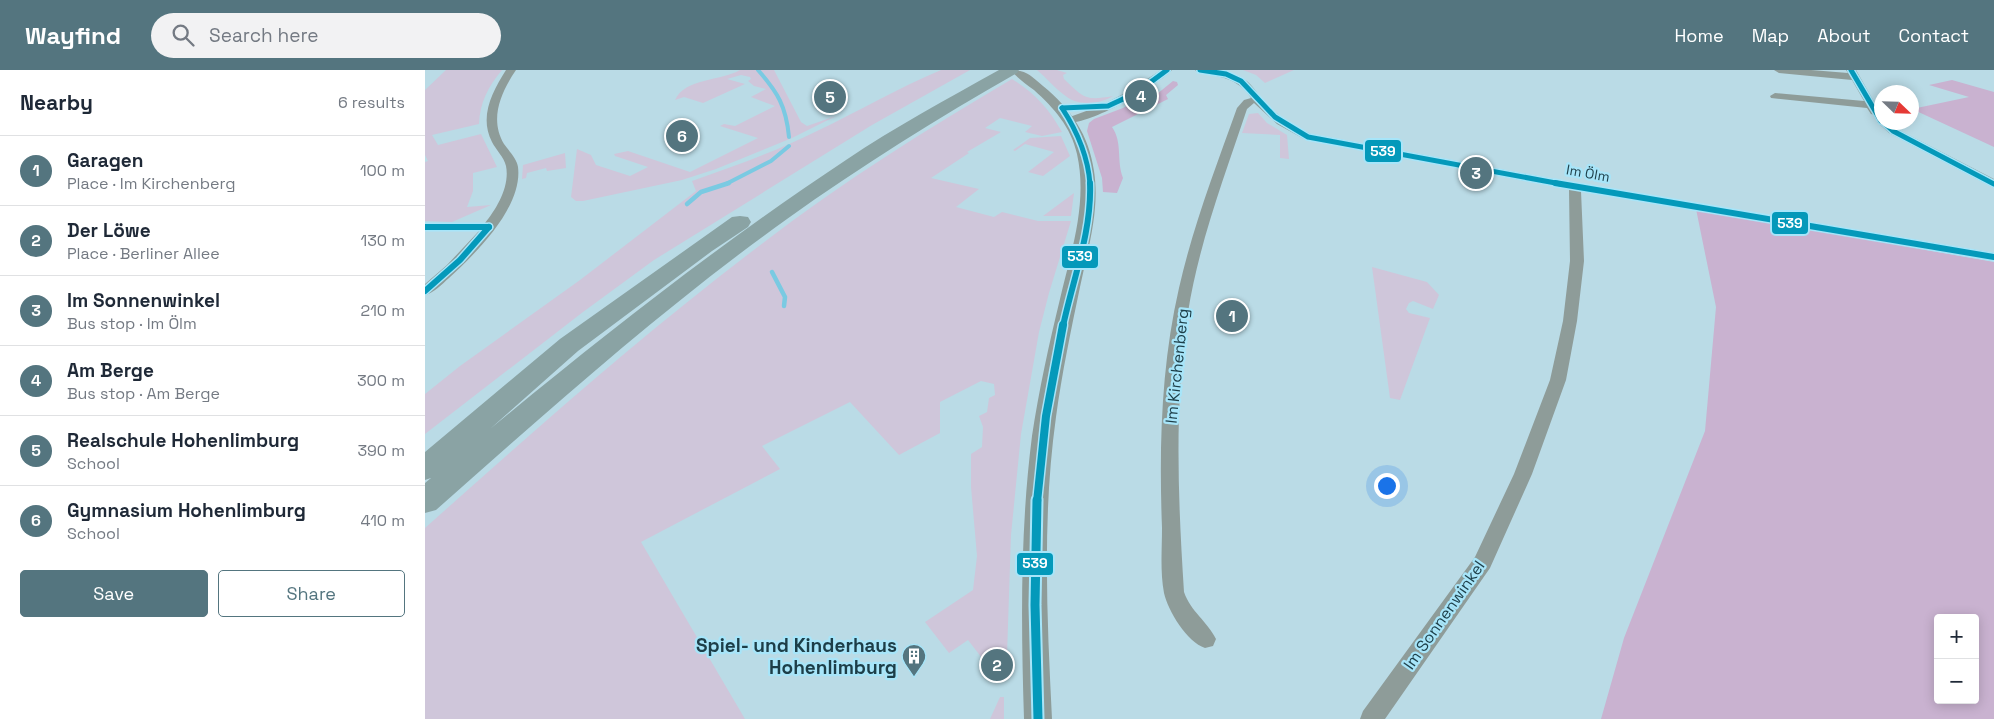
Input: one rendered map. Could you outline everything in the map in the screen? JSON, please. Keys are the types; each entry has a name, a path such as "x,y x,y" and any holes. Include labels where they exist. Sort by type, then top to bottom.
{"highway":[{"path":"425,468 569,346 704,246 811,174 907,114 1006,71"},
{"path":"425,501 537,404 748,236 833,177 1006,71"}],"street":[{"path":"425,290 460,260 489,227 512,187 512,165 492,130 497,92 511,70"},
{"path":"1066,114 1100,111 1136,93 1167,70"},
{"name":"Im Ölm","path":"1200,70 1225,74 1240,80 1246,84 1279,123 1307,137 1575,186 1994,257"},
{"path":"1779,70 1853,73 1874,109"},
{"path":"1006,71 1066,114 1084,154 1090,192 1088,218 1069,299 1043,435 1034,531 1038,719"},
{"path":"1775,96 1872,106"},
{"name":"Im Kirchenberg","path":"1205,639 1180,610 1174,592 1169,469 1172,390 1181,311 1194,255 1242,108 1249,102 1257,99"},
{"path":"1892,130 1994,184"},
{"name":"Im Sonnenwinkel","path":"1371,719 1483,562 1523,474 1558,380 1570,321 1577,261 1575,186"},
{"path":"425,227 489,227"}],"shaded area":[{"path":"446,70 502,70 486,95 481,109 479,124 432,135 438,145 481,134 497,167 473,173 473,191 467,207 491,205 452,222 425,221 425,162 428,161 425,155 425,90"},
{"path":"740,70 774,70 801,122 807,126 836,116 792,138 716,169 682,180 583,201 576,201 571,197 577,149 591,155 596,165 630,176 648,167 615,156 614,154 628,151 690,172 758,138 720,126 724,124 735,126 775,106 751,97 766,89 754,86 748,81 751,79 750,77 741,75 727,79 745,84 703,103 684,97 675,100 680,93 695,84"},
{"path":"941,70 970,70 872,125 654,260 583,312 425,434 425,394 460,366 580,280 696,191 692,181 787,145"},
{"path":"1037,70 1057,70 1067,73 1063,75 1064,79 1085,97 1113,96 1102,101 1090,103 1072,100 1059,91"},
{"path":"1243,70 1294,70 1265,83 1256,75"},
{"path":"1012,79 1041,102 1062,132 1042,136 1025,132 1032,126 1000,118 985,128 1001,132 967,152 969,153 931,178 979,189 956,207 994,217 1002,212 1038,221 1071,221 1039,332 1021,434 1011,535 1007,655 995,675 968,640 949,653 925,622 973,590 977,556 971,487 971,454 982,447 983,427 979,416 987,412 989,398 995,395 994,384 981,381 940,402 940,433 899,455 850,402 762,446 780,469 641,542 745,719 425,719 425,528 633,346 793,220 885,157"},
{"path":"1952,80 1994,92 1994,147 1919,112 1919,108 1969,97 1929,85"},
{"path":"1173,81 1177,82 1178,85 1166,95 1168,99 1112,127 1117,139 1123,178 1117,193 1103,192 1102,178 1087,131 1089,123 1149,94 1157,94"},
{"path":"1258,113 1267,123 1287,135 1289,159 1280,158 1280,135 1242,133 1249,114"},
{"path":"1061,136 1070,156 1043,176 1028,172 1054,152 1025,144 1015,151 1013,150 1030,138"},
{"path":"565,153 566,168 547,171 546,168 527,173 526,178 522,179 523,165"},
{"path":"1074,193 1071,216 1043,216"},
{"path":"1696,209 1994,262 1994,719 1601,719 1624,638 1705,431 1716,307"},
{"path":"1372,267 1427,282 1439,295 1433,309 1413,301 1409,303 1406,309 1409,313 1430,318 1400,400 1390,398"},
{"path":"1000,697 1004,697 1004,719 990,719"}],"waterway":[{"path":"758,70 780,100 786,117 789,137"},
{"path":"726,184 771,161 789,146"},
{"path":"687,204 701,192 726,184"},
{"path":"772,272 785,297 784,306"}],"transit line":[{"name":"539","path":"1062,108 1108,106 1136,93 1167,70"},
{"name":"539","path":"1200,70 1226,74 1241,81 1275,117 1308,137 1564,185 1994,257"},
{"name":"539","path":"1851,70 1874,109"},
{"name":"539","path":"1038,719 1035,643 1037,491 1046,416 1058,351 1090,205 1090,182 1083,149 1074,128 1062,108"},
{"name":"539","path":"1892,130 1994,184"},
{"name":"539","path":"425,227 489,227"},
{"name":"539","path":"425,291 460,260 489,227"}],"place":[{"name":"Am Berge","path":"1141,96"},
{"name":"Realschule Hohenlimburg","path":"830,97"},
{"name":"Gymnasium Hohenlimburg","path":"682,136"},
{"name":"Im Sonnenwinkel","path":"1476,173"},
{"name":"Garagen","path":"1232,316"},
{"name":"Der Löwe","path":"997,665"},
{"name":"Spiel- und Kinderhaus Hohenlimburg","path":"914,677"}]}
